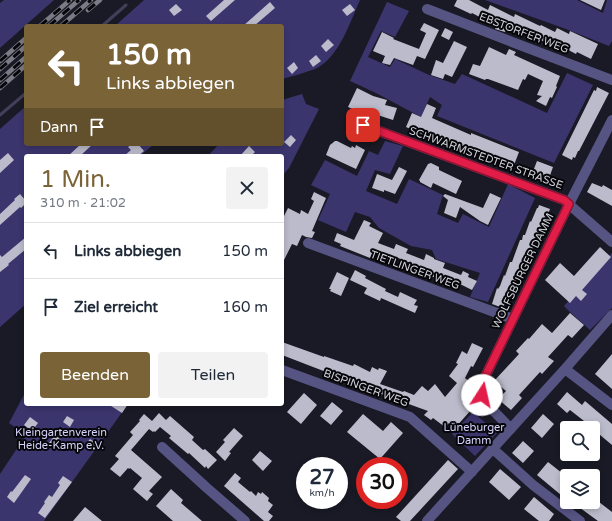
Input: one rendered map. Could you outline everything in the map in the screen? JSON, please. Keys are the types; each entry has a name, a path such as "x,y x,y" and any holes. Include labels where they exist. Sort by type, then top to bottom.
{"street":[{"name":"EBSTORFER WEG","path":"427,9 612,80"},
{"name":"WOLFSBURGER DAMM","path":"511,429 488,405 482,395 483,381 569,204 612,120"},
{"name":"SCHWARMSTEDTER STRASSE","path":"363,125 564,200 612,242"},
{"name":"TIETLINGER WEG","path":"308,243 513,319"},
{"path":"427,521 612,315"},
{"path":"565,369 612,405"},
{"name":"BISPINGER WEG","path":"284,371 410,417 472,472"},
{"path":"162,447 245,521"},
{"path":"493,449 533,485 580,521"}],"green space":[{"path":"4,0 54,0 27,24 24,24 24,27 0,48 0,3"},
{"path":"144,0 360,0 343,39 331,57 315,69 284,78 284,24 117,24"},
{"path":"485,0 577,0 603,13 607,0 612,0 612,41 609,46"},
{"path":"387,2 409,11 395,37 381,31 368,57 390,67 395,59 429,75 455,84 462,74 547,113 567,73 593,85 554,163 437,116 442,105 430,97 421,117 350,81"},
{"path":"302,94 306,104 319,109 289,168 284,174 284,154 210,154 217,146 284,146 284,99"},
{"path":"24,108 24,146 152,146 142,154 24,154 24,306 0,327 0,129"},
{"path":"385,141 403,146 390,174 375,170 366,191 397,204 409,179 443,195 437,214 458,223 463,214 489,227 508,184 535,198 488,302 470,297 480,273 436,259 432,250 411,246 379,228 370,217 355,212 346,232 318,220 330,194 311,185 325,160 357,176 369,151 378,155"},
{"path":"612,253 612,308 590,330 564,306"},
{"name":"Kleingartenverein Heide-Kamp e.V.","path":"24,395 24,406 127,406 44,521 0,521 0,474 26,435 9,423"},
{"name":"Lüneburger Damm","path":"473,412 497,433 475,456 452,434"}],"building":[{"path":"224,0 235,0 211,21 206,16"},
{"path":"457,0 469,0 488,10 490,5 514,17 515,14 555,32 557,28 569,34 570,31 598,44 591,59 577,52 576,54 551,41 549,44 524,32 523,34 508,27 505,32 495,29 497,26 472,13 471,14 454,6"},
{"path":"580,0 605,0 601,10"},
{"path":"270,2 275,8 256,24 245,24"},
{"path":"176,4 182,10 174,16 169,10"},
{"path":"350,4 355,10 347,16 342,10"},
{"path":"424,23 439,30 425,59 417,56 413,65 394,58 390,65 382,63 385,56 373,51 382,32 394,38 393,39 419,49 426,33 420,30"},
{"path":"445,28 453,32 449,40 441,36"},
{"path":"328,39 334,45 326,52 321,46"},
{"path":"454,41 467,47 452,77 445,74 443,79 431,75 436,60 443,63"},
{"path":"489,47 506,55 509,49 516,52 514,55 560,76 552,98 550,97 546,106 536,101 542,96 537,95 543,81 528,74 525,80 523,79 518,90 469,74 473,64 480,66"},
{"path":"316,55 321,61 313,67 309,61"},
{"path":"294,62 298,68 292,74 287,68"},
{"path":"597,87 609,93 579,151 572,160 562,155 594,90 596,91"},
{"path":"357,88 373,96 387,100 385,105 397,108 393,120 362,110 360,112 348,107"},
{"path":"427,104 436,108 432,118 471,135 471,133 519,152 514,165 451,143 426,132 424,135 406,127 412,113 421,117"},
{"path":"291,135 296,140 290,147 284,142"},
{"path":"335,141 351,148 352,146 355,148 356,145 365,150 356,169 326,155 330,145"},
{"path":"79,146 91,146 82,154 70,154"},
{"path":"140,146 144,151 140,154 126,154 131,150 128,147"},
{"path":"249,146 255,152 253,154 242,154"},
{"path":"8,153 14,160 0,173 0,160"},
{"path":"537,161 553,167 548,181 532,174"},
{"path":"431,163 439,167 439,170 462,181 456,194 433,183 431,188 420,182 419,180 428,164"},
{"path":"399,167 407,171 395,194 372,188 377,174 392,180"},
{"path":"592,183 602,187 603,185 612,190 612,206 587,192"},
{"path":"314,192 326,198 312,231 315,232 312,238 302,235 297,246 292,244 284,260 284,216 288,208 300,214 301,210 308,214 314,201 311,199"},
{"path":"490,193 501,198 488,225 460,207 456,218 444,213 448,200 443,196 445,194 483,208"},
{"path":"20,194 24,199 24,205 0,225 0,214 15,200 14,199"},
{"path":"539,205 550,209 543,227 542,226 533,248 530,253 528,253 503,308 492,304 497,288 498,289 500,286 510,262 512,262 520,240 522,240 523,235 525,235 530,221 531,222"},
{"path":"364,220 371,223 369,226 383,233 378,243 394,249 396,244 408,249 406,253 424,260 426,254 445,263 443,268 461,275 463,271 469,274 468,277 477,281 472,290 454,281 453,284 408,268 410,263 396,257 394,263 387,260 387,258 373,253 370,258 340,246 341,244 334,241 337,233 354,240"},
{"path":"24,239 24,251 0,272 0,255 2,257"},
{"path":"600,247 611,257 582,290 587,294 581,301 576,296 570,303 545,280 560,263 574,276"},
{"path":"355,270 366,276 365,278 386,289 385,291 398,297 400,292 417,300 414,305 418,306 415,313 381,298 380,301 365,294 364,293 367,288 350,280"},
{"path":"337,272 349,278 341,296 330,291 331,289 329,289"},
{"path":"570,313 584,325 572,338 568,335 548,357 554,361 542,374 540,372 519,395 522,398 511,410 498,399 506,391 494,381 519,354 516,351 542,324 552,333"},
{"path":"284,343 353,366 354,364 370,372 372,367 378,370 379,368 387,371 380,384 403,392 404,391 414,395 422,386 428,391 435,384 445,397 457,383 449,376 458,364 456,363 462,351 467,354 472,343 483,348 473,367 471,366 465,378 474,386 462,401 471,410 455,428 449,423 445,427 433,418 431,420 424,415 428,411 284,356"},
{"path":"612,354 612,389 595,374"},
{"path":"567,392 582,405 585,401 612,424 612,445 600,435 600,421 584,421 570,410 567,413 557,404"},
{"path":"304,393 317,405 301,424 287,412"},
{"path":"332,402 343,411 331,425 320,416"},
{"path":"111,406 127,406 122,413"},
{"path":"159,413 166,420 170,416 194,437 192,440 217,460 208,469 206,466 205,468 189,453 188,454 169,438 171,436 160,427 155,432 149,429 131,450 162,477 149,491 153,494 147,501 133,489 142,478 130,468 128,468 120,477 110,469 119,459 115,456 133,435 130,432 144,414 152,421"},
{"path":"363,414 383,431 391,422 403,433 382,457 378,457 347,432"},
{"path":"543,414 554,424 542,438 531,428"},
{"path":"67,416 74,420 70,427 63,422"},
{"path":"30,417 38,423 32,431 24,425"},
{"path":"234,428 243,436 229,452 231,453 225,461 216,452 225,442 223,440"},
{"path":"55,435 61,440 55,448 49,443"},
{"path":"90,439 99,445 94,451 85,445"},
{"path":"523,441 534,451 523,463 512,453"},
{"path":"260,451 272,461 263,471 252,460"},
{"path":"448,460 458,469 410,521 401,521 396,517 403,509 408,509 408,504"},
{"path":"548,462 560,471 560,494 537,475"},
{"path":"500,469 521,487 509,500 489,482"},
{"path":"235,473 241,478 238,482 250,492 251,491 256,496 258,492 261,494 262,492 269,498 268,501 273,505 268,512 273,516 269,521 264,521 224,486"},
{"path":"25,475 31,479 14,503 7,497"},
{"path":"63,476 72,482 45,518 38,513 49,495 52,497 60,485 58,483"},
{"path":"171,489 183,500 181,503 202,521 173,521 156,506"},
{"path":"534,497 554,514 549,521 539,521 524,509"},
{"path":"600,503 612,512 612,521 598,521 582,509 600,509"},
{"path":"85,507 102,521 73,521"}],"waterway":[{"path":"104,24 126,5"},
{"path":"0,115 24,95"}],"railway":[{"path":"42,24 70,0"},
{"path":"51,24 79,0"},
{"path":"63,24 91,0"},
{"path":"88,10 100,0"},
{"path":"0,61 24,40"},
{"path":"0,69 24,48"},
{"path":"0,80 24,59"},
{"path":"0,88 24,67"}],"route":[{"path":"363,125 564,200 569,204 483,381 482,395"}]}
